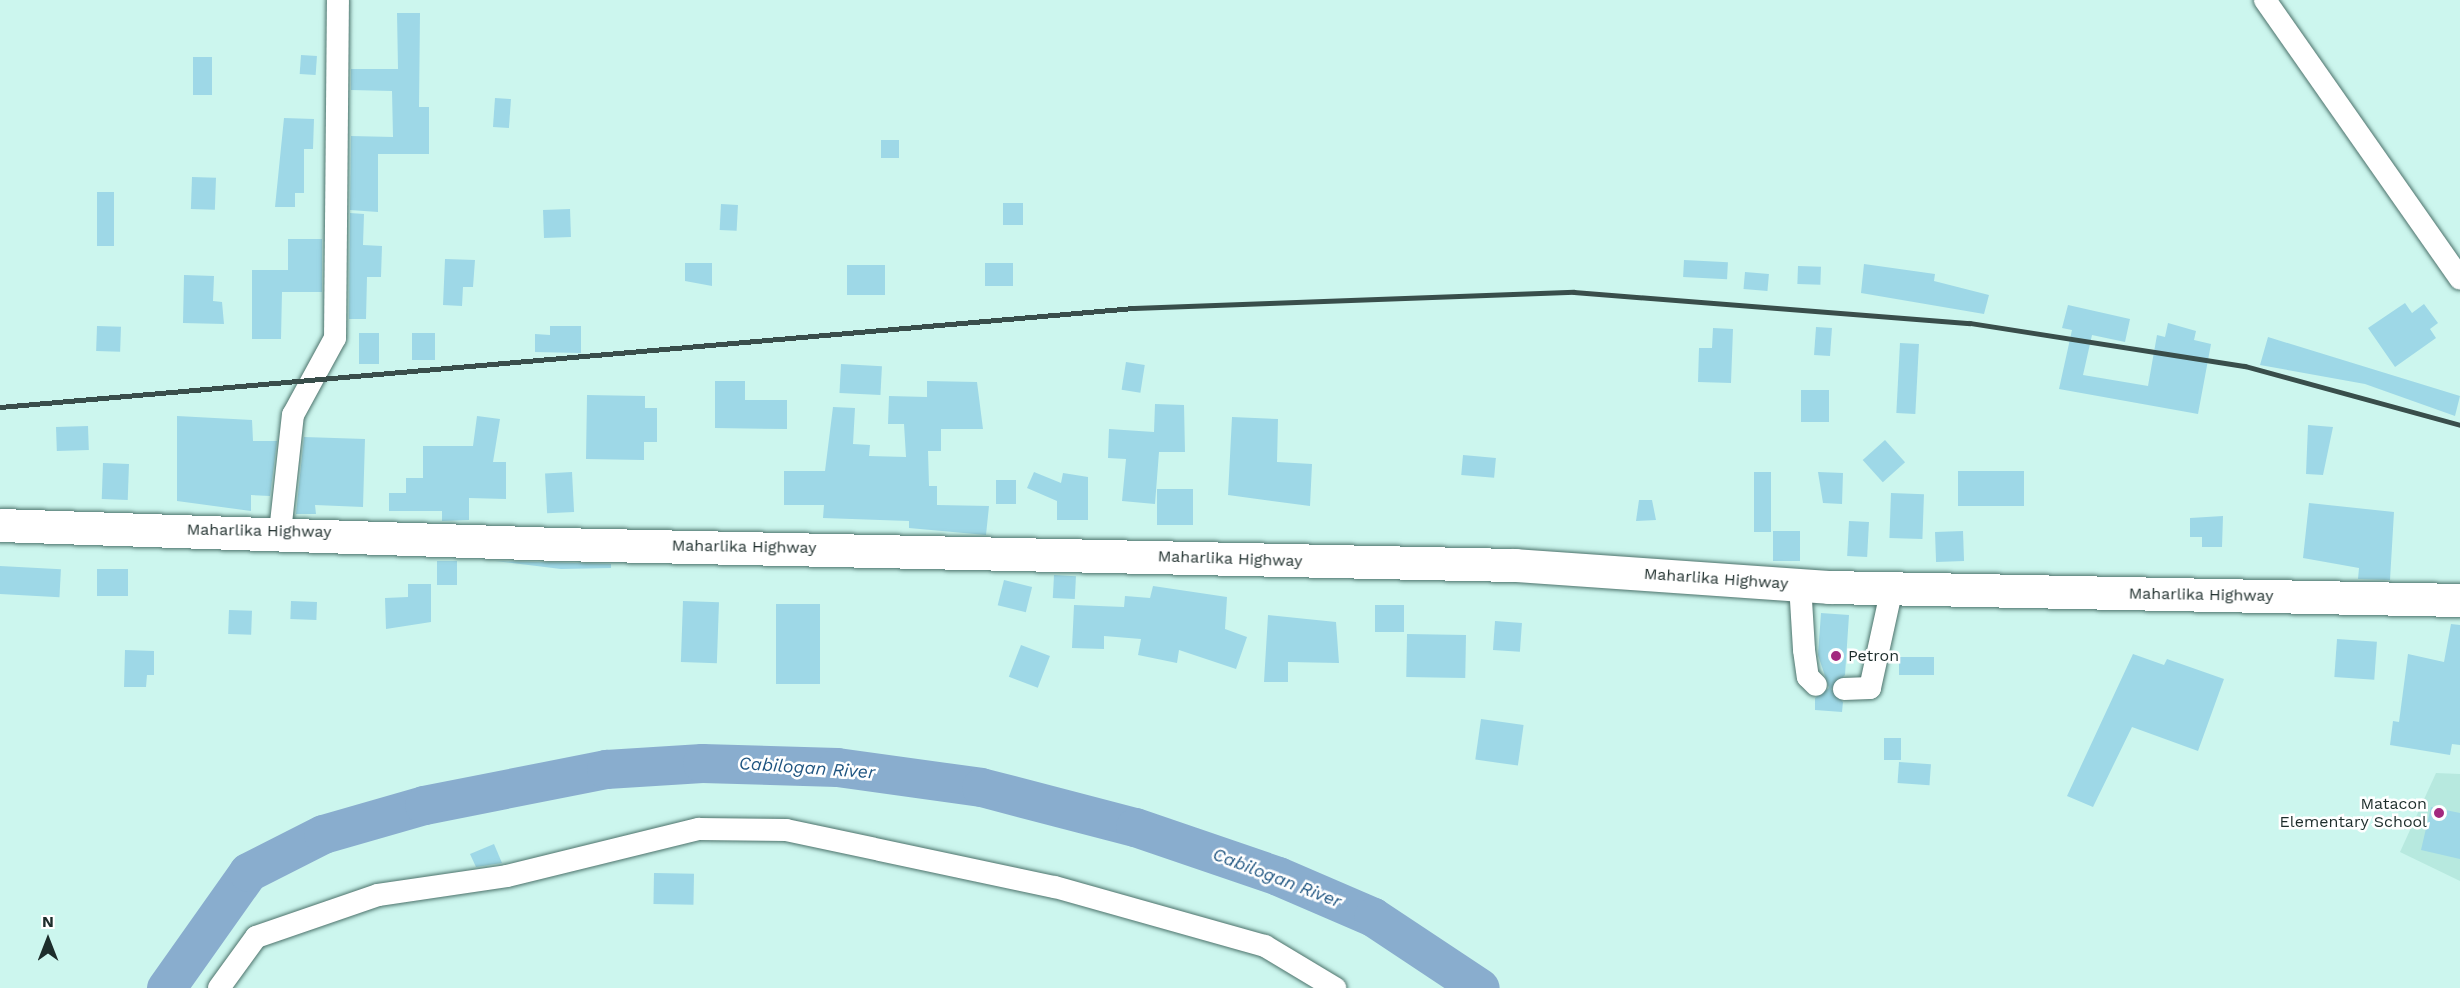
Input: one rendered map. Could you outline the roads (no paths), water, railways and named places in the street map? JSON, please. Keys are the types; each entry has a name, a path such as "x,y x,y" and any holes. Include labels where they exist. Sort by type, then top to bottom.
{"highway":[{"name":"Maharlika Highway","path":"0,525 280,532 558,544 1515,565 1892,588 2460,600"}],"street":[{"path":"280,532 293,415 335,338 338,0"},
{"path":"2265,0 2460,279"},
{"path":"1800,584 1808,677 1816,686"},
{"path":"1844,689 1870,688 1892,588"},
{"path":"219,988 256,937 378,895 507,876 699,829 786,830 1055,887 1265,946 1335,988"}],"waterway":[{"name":"Cabilogan River","path":"166,988 248,872 323,834 424,805 606,769 702,763 837,767 981,787 1135,827 1278,876 1373,917 1480,988"}],"railway":[{"path":"0,407 1134,308 1574,292 1970,323 2245,366 2460,425"}],"place":[{"name":"Petron","path":"1836,656"},
{"name":"Matacon Elementary School","path":"2439,813"}]}
